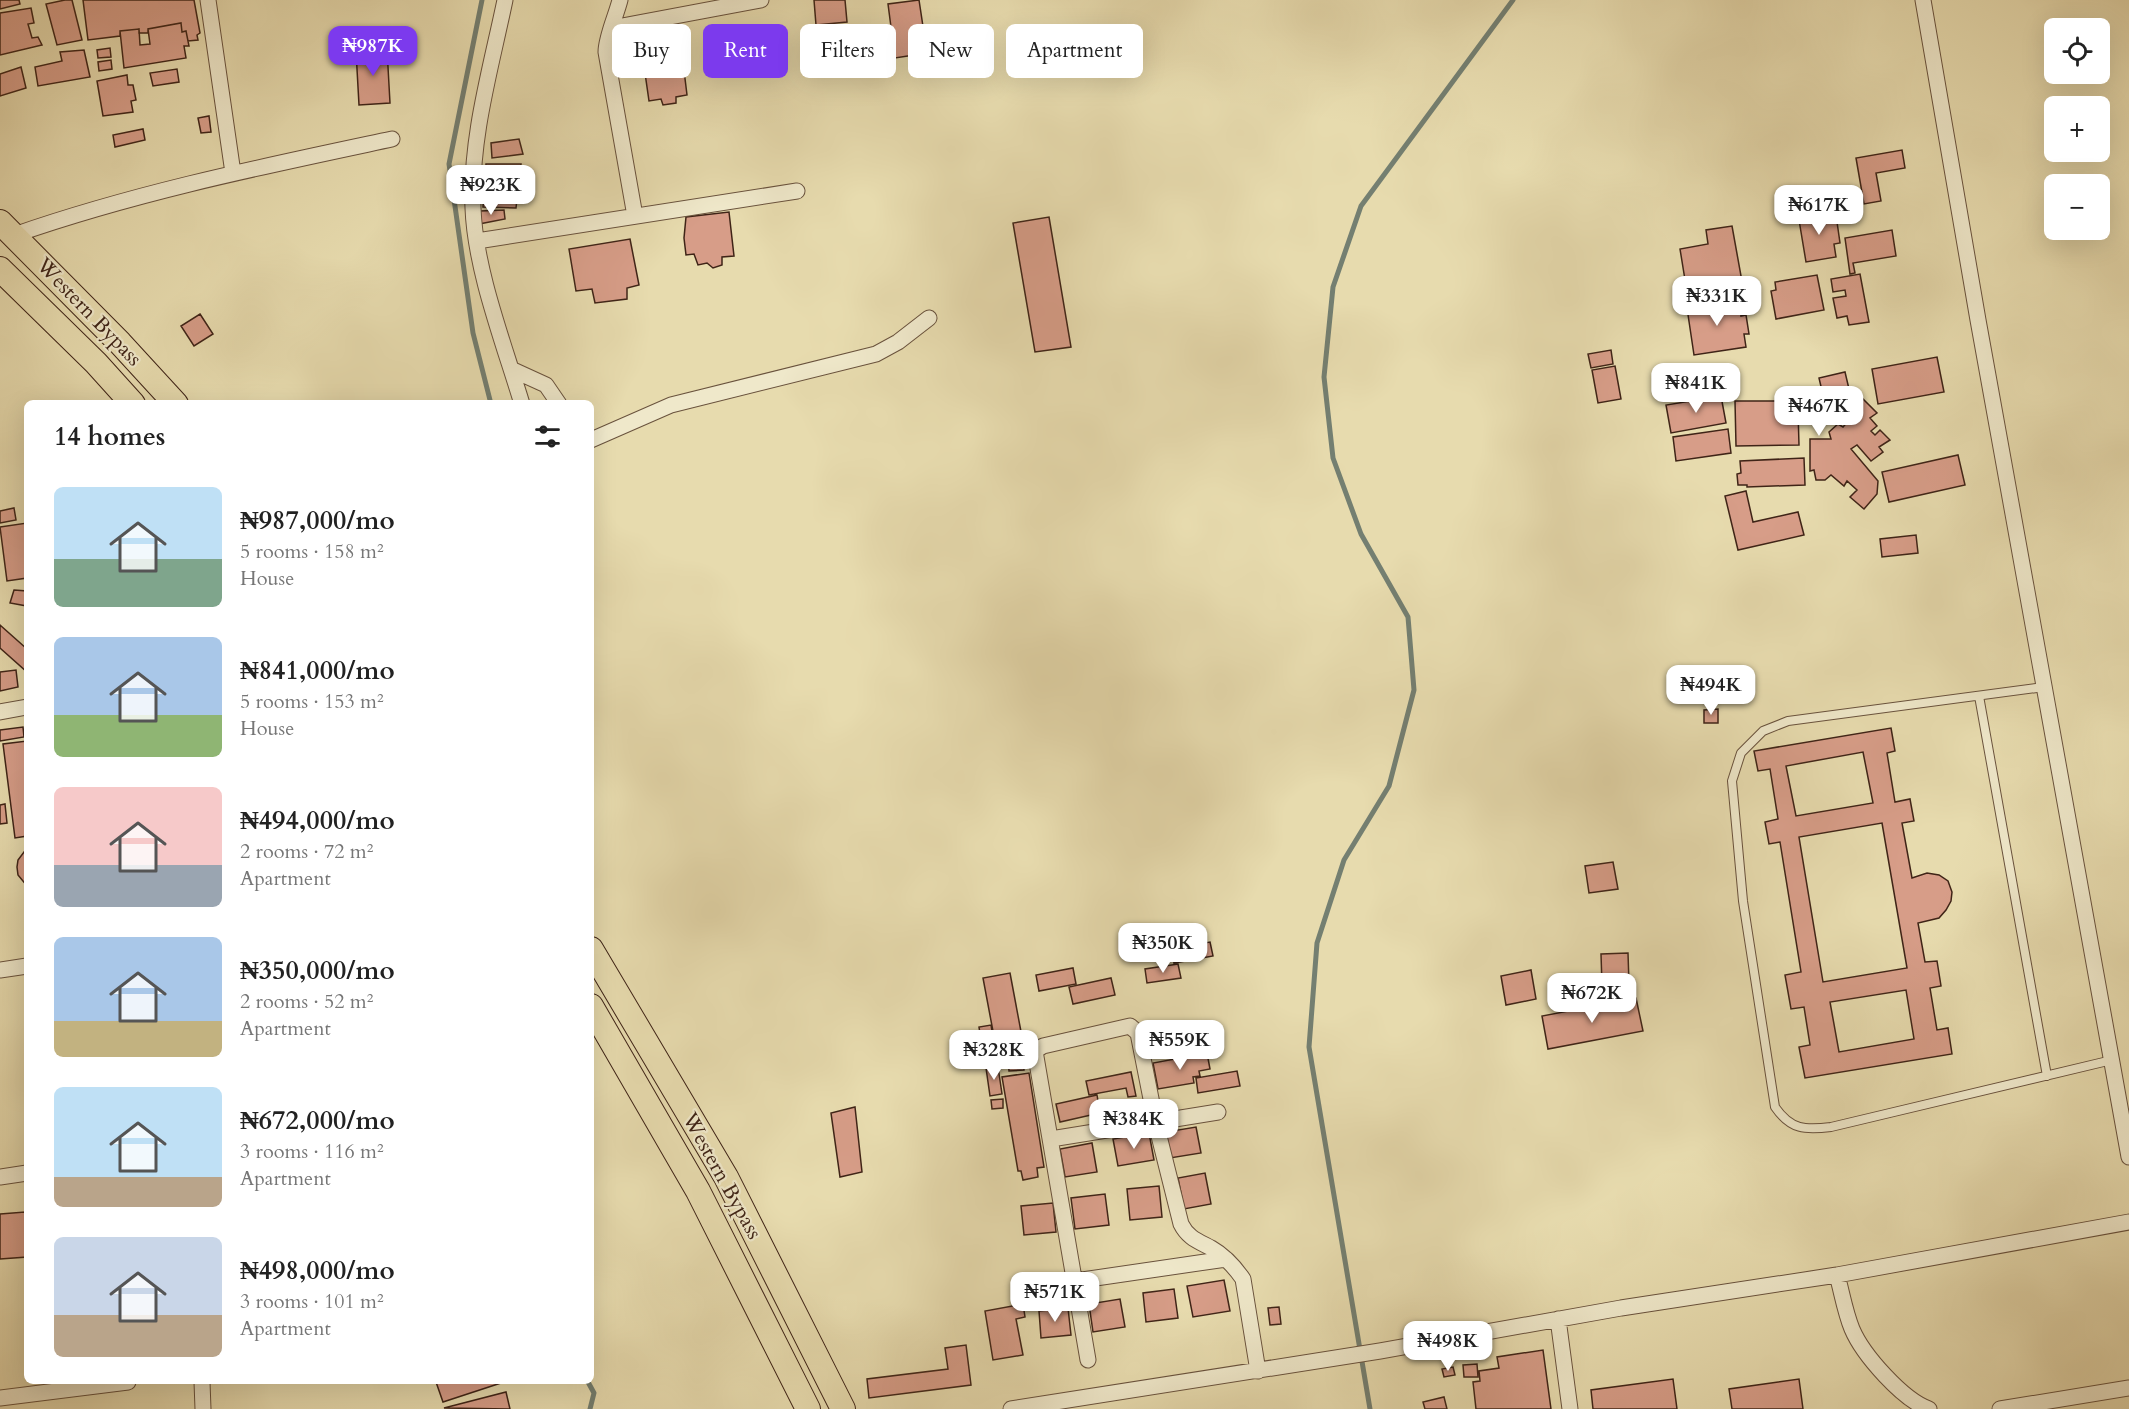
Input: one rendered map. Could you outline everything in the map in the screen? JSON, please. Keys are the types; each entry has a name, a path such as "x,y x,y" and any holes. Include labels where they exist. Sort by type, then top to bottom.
{"main road":[{"name":"Western Bypass","path":"7,229 120,343 172,400"},
{"name":"Western Bypass","path":"0,269 96,363 129,400"},
{"name":"Western Bypass","path":"594,954 726,1177 843,1409"},
{"name":"Western Bypass","path":"594,1011 699,1191 808,1409"}],"street":[{"path":"208,0 233,173"},
{"path":"505,0 474,156 473,210 477,241 489,294 521,400"},
{"path":"620,0 606,42 606,52 635,216"},
{"path":"611,32 622,26 761,0"},
{"path":"1923,0 1978,320 2129,1157"},
{"path":"7,229 59,219 233,173 392,139"},
{"path":"477,241 797,191"},
{"path":"594,439 671,405 876,354 898,342 929,318"},
{"path":"511,369 546,385 556,400"},
{"path":"0,712 24,708"},
{"path":"0,970 24,966"},
{"path":"1088,1360 1035,1051 1042,1046 1130,1026 1138,1033 1156,1124 1181,1224 1185,1233 1226,1258 1243,1279 1258,1371"},
{"path":"1051,1139 1156,1124 1218,1112"},
{"path":"0,1178 24,1174"},
{"path":"1011,1409 1258,1371 1558,1319 1837,1275 2129,1222"},
{"path":"1075,1281 1226,1258"},
{"path":"1837,1275 1852,1329 1861,1345 1902,1394 1929,1409"},
{"path":"1558,1319 1570,1409"},
{"path":"0,1398 83,1384"},
{"path":"202,1384 203,1409"},
{"path":"2000,1409 2129,1388"}],"lane":[{"path":"2044,687 1788,721 1763,731 1741,753 1732,781 1734,816 1743,901 1775,1107 1782,1117 1796,1127 1810,1130 1831,1127 2112,1060"},
{"path":"1979,696 2047,1076"}],"building":[{"path":"0,0 19,0 20,4 0,9"},
{"path":"72,0 82,40 57,45 46,4"},
{"path":"83,0 194,0 200,33 197,35 198,40 188,41 186,31 182,32 181,23 148,29 148,33 139,33 139,29 120,31 120,36 88,40"},
{"path":"814,0 845,0 847,22 816,24"},
{"path":"919,0 923,24 908,24 908,56 896,58 896,24 891,24 888,4"},
{"path":"31,8 34,23 28,24 32,38 38,37 42,45 0,55 0,13"},
{"path":"181,23 182,32 186,31 189,46 184,46 186,58 124,68 120,31 139,29 140,45 150,44 148,29"},
{"path":"110,48 111,57 98,58 97,50"},
{"path":"387,49 390,103 359,105 356,51"},
{"path":"84,50 90,77 38,86 35,67 62,61 60,52"},
{"path":"111,60 112,69 99,71 98,62"},
{"path":"21,67 26,88 0,96 0,74"},
{"path":"177,69 179,82 153,86 150,73"},
{"path":"127,75 128,85 133,85 136,100 131,101 133,112 103,116 97,81"},
{"path":"646,78 685,78 687,95 676,97 676,103 663,105 661,99 649,101"},
{"path":"209,116 211,132 201,133 198,118"},
{"path":"143,129 145,140 115,147 113,135"},
{"path":"519,139 523,154 492,158 491,143"},
{"path":"1902,150 1905,168 1876,173 1881,201 1864,204 1856,158"},
{"path":"486,164 521,164 516,208 483,207"},
{"path":"504,210 505,219 479,224 480,211"},
{"path":"1822,211 1823,217 1836,215 1840,243 1834,244 1836,257 1806,262 1798,214"},
{"path":"729,212 734,256 722,257 722,265 713,268 707,263 698,265 694,254 686,255 684,238 686,217"},
{"path":"1049,217 1071,347 1035,352 1013,223"},
{"path":"1732,226 1743,287 1717,292 1714,281 1686,286 1680,249 1708,244 1706,230"},
{"path":"1892,230 1896,256 1853,263 1855,273 1850,274 1845,238"},
{"path":"630,239 639,285 627,288 627,299 595,303 592,289 576,291 569,249"},
{"path":"1860,274 1869,322 1849,325 1847,316 1837,318 1833,298 1846,296 1845,290 1833,292 1831,279"},
{"path":"1817,275 1824,310 1776,319 1771,291 1776,290 1775,282"},
{"path":"1739,300 1741,316 1746,315 1749,334 1744,334 1746,347 1694,355 1687,308"},
{"path":"200,314 213,334 194,346 181,326"},
{"path":"1611,350 1613,364 1591,368 1588,354"},
{"path":"1937,357 1944,392 1878,404 1872,369"},
{"path":"1615,366 1621,399 1598,403 1592,370"},
{"path":"1845,372 1849,389 1823,395 1819,378"},
{"path":"1849,393 1858,394 1877,413 1870,418 1877,426 1871,431 1875,435 1880,430 1890,440 1879,447 1883,452 1871,461 1857,445 1851,449 1878,481 1877,494 1864,509 1850,497 1857,490 1847,481 1844,486 1831,475 1825,480 1816,480 1814,470 1810,471 1810,439 1831,439 1829,432 1838,424 1843,427 1850,419 1840,409 1798,410 1799,445 1736,446 1735,401 1792,401"},
{"path":"1721,396 1726,423 1671,433 1666,405"},
{"path":"1728,429 1731,453 1676,461 1673,437"},
{"path":"1958,455 1965,485 1889,502 1882,472"},
{"path":"1804,458 1805,485 1747,487 1747,485 1738,485 1737,474 1741,473 1740,461"},
{"path":"1746,491 1753,522 1798,512 1804,535 1738,550 1725,496"},
{"path":"14,508 16,520 0,523 0,511"},
{"path":"24,523 24,578 7,581 0,527"},
{"path":"1916,535 1918,553 1882,557 1880,539"},
{"path":"14,590 24,591 24,605 10,603"},
{"path":"0,625 24,646 24,669 0,648"},
{"path":"16,670 18,687 0,691 0,672"},
{"path":"1718,709 1718,723 1704,723 1704,710"},
{"path":"23,727 24,737 0,741 0,730"},
{"path":"1891,728 1895,751 1887,753 1895,802 1910,799 1914,821 1902,823 1912,878 1927,873 1939,875 1948,881 1952,892 1951,901 1939,918 1918,923 1925,962 1937,961 1941,986 1930,988 1937,1030 1948,1028 1952,1054 1805,1078 1799,1047 1810,1045 1804,1007 1791,1009 1785,975 1801,972 1780,842 1769,844 1765,822 1778,819 1770,769 1758,771 1754,751","holes":["1863,752 1873,803 1796,816 1786,766","1882,823 1907,968 1823,982 1799,837","1906,990 1914,1039 1839,1052 1830,1002"]},
{"path":"24,741 24,836 15,838 3,744"},
{"path":"5,804 7,823 0,824 0,805"},
{"path":"24,852 24,882 18,875 18,860"},
{"path":"1613,862 1618,889 1589,893 1585,866"},
{"path":"1210,942 1213,956 1174,963 1172,949"},
{"path":"1628,953 1629,984 1602,985 1601,954"},
{"path":"1178,964 1181,978 1147,983 1145,969"},
{"path":"1073,968 1076,984 1039,991 1036,975"},
{"path":"1531,970 1536,999 1506,1005 1501,976"},
{"path":"1010,973 1022,1037 995,1042 983,978"},
{"path":"1111,978 1115,995 1073,1004 1069,987"},
{"path":"1636,998 1643,1031 1548,1049 1542,1016"},
{"path":"991,1025 997,1062 985,1064 979,1027"},
{"path":"1194,1033 1196,1041 1181,1045 1179,1037"},
{"path":"1207,1053 1210,1069 1199,1071 1200,1076 1193,1077 1194,1083 1158,1089 1153,1063"},
{"path":"1023,1057 1024,1070 1009,1071 1008,1058"},
{"path":"998,1067 1002,1094 990,1096 986,1068"},
{"path":"1237,1071 1240,1086 1198,1093 1196,1078"},
{"path":"1131,1072 1136,1096 1128,1097 1126,1088 1089,1095 1086,1081"},
{"path":"1029,1073 1044,1167 1037,1168 1038,1177 1023,1180 1021,1171 1018,1171 1002,1077"},
{"path":"1097,1095 1100,1113 1060,1122 1056,1104"},
{"path":"1003,1099 1003,1108 992,1109 991,1100"},
{"path":"855,1107 862,1172 840,1177 831,1113"},
{"path":"1196,1127 1201,1153 1170,1158 1166,1132"},
{"path":"1149,1133 1154,1160 1118,1166 1113,1139"},
{"path":"1092,1143 1097,1172 1065,1177 1060,1149"},
{"path":"1205,1173 1211,1204 1184,1209 1178,1178"},
{"path":"1159,1186 1162,1217 1130,1220 1127,1189"},
{"path":"1105,1194 1109,1225 1075,1229 1071,1198"},
{"path":"1053,1203 1056,1232 1024,1235 1021,1206"},
{"path":"24,1212 24,1257 0,1259 0,1214"},
{"path":"1224,1280 1230,1311 1193,1317 1187,1286"},
{"path":"1174,1289 1178,1318 1146,1322 1143,1293"},
{"path":"1120,1299 1125,1327 1093,1332 1089,1304"},
{"path":"1023,1304 1025,1317 1016,1319 1023,1355 993,1360 985,1311"},
{"path":"1279,1307 1281,1324 1270,1325 1268,1308"},
{"path":"1068,1308 1071,1335 1041,1338 1039,1311"},
{"path":"966,1345 971,1385 869,1398 867,1379 948,1369 945,1348"},
{"path":"1543,1350 1551,1409 1476,1409 1473,1382 1480,1381 1479,1371 1499,1368 1497,1357"},
{"path":"1477,1364 1478,1377 1464,1377 1463,1365"},
{"path":"1453,1367 1455,1375 1444,1377 1442,1369"},
{"path":"1673,1379 1677,1409 1593,1409 1591,1390"},
{"path":"1799,1379 1803,1409 1732,1409 1729,1389"},
{"path":"437,1384 498,1384 443,1402"},
{"path":"506,1392 510,1409 444,1408"},
{"path":"1444,1397 1447,1409 1425,1409 1423,1402"}],"waterway":[{"path":"482,0 449,164 473,333 490,400"},
{"path":"1370,1409 1309,1047 1317,943 1344,860 1389,786 1414,690 1408,617 1361,534 1333,458 1324,377 1333,287 1361,206 1513,0"},
{"path":"589,1384 594,1393 590,1409"}]}
